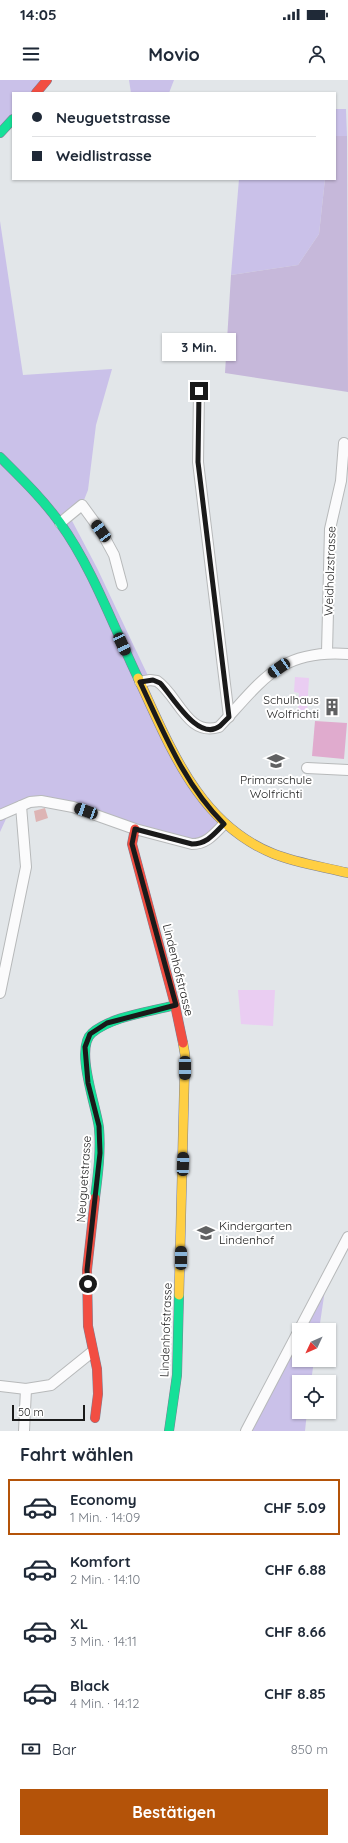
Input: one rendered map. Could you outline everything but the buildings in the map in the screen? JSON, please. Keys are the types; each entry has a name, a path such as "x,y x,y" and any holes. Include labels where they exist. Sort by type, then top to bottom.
{"street":[{"path":"37,92 47,80"},
{"path":"0,134 12,120"},
{"path":"199,391 198,462 229,717"},
{"name":"Weidholzstrasse","path":"327,652 330,529 341,481 344,443"},
{"path":"0,457 41,498 60,523 88,571 183,772 208,808 224,824 246,840 275,854 348,873"},
{"path":"60,523 82,505 101,531 114,555 122,585"},
{"path":"140,682 153,680 160,683 191,721 200,727 210,729 219,727 263,679 279,668 305,656 327,652 348,654"},
{"path":"307,768 348,770"},
{"path":"0,815 21,806 41,801 74,807 135,829 192,844 201,844 211,838 224,824"},
{"path":"0,993 26,866 22,838 21,806"},
{"name":"Lindenhofstrasse","path":"135,829 132,844 176,1005 185,1055 177,1375 169,1431"},
{"name":"Neuguetstrasse","path":"95,1418 98,1394 97,1369 92,1352 88,1326 87,1270 100,1153 99,1126 88,1083 85,1047 90,1034 107,1023 176,1005"},
{"path":"246,1431 348,1237"},
{"path":"0,1386 26,1389 52,1385 92,1352"},
{"path":"24,1431 26,1389"}],"shaded area":[{"path":"0,80 47,80 37,92 12,92 12,120 0,133"},
{"path":"129,80 174,80 169,92 131,92"},
{"path":"336,109 346,109 347,136 336,136"},
{"path":"336,136 347,136 348,392 225,373 231,275 298,265 319,234 325,180 336,180"},
{"path":"239,180 325,180 319,234 298,265 231,275"},
{"path":"0,221 23,375 112,369 96,425 88,490 82,505 70,517 97,568 150,680 140,682 183,772 224,824 201,844 41,801 10,810 0,832"},
{"path":"295,677 309,678 307,710 298,710 299,693 294,692"},
{"path":"315,721 347,723 344,759 312,756"},
{"path":"45,808 48,818 36,822 34,811"},
{"path":"238,990 275,990 273,1026 241,1024"},
{"path":"327,1276 320,1323 302,1323"},
{"path":"292,1343 292,1367 313,1367 312,1375 292,1375 292,1419 306,1419 305,1431 246,1431"}],"traffic: fast":[{"path":"0,133 12,120"},
{"path":"0,457 46,505 72,540 102,598 138,678"},
{"path":"95,1198 100,1137 88,1079 85,1051 87,1041 92,1033 110,1022 132,1015 175,1005"},
{"path":"169,1431 177,1375 179,1295"}],"traffic: slow":[{"path":"138,678 175,756 206,803 225,823 248,841 274,854 348,873"},
{"path":"179,1295 185,1055 183,1043"}],"traffic: jam":[{"path":"37,92 47,80"},
{"path":"135,829 132,844 175,1005 183,1043"},
{"path":"95,1198 87,1270 88,1326 97,1369 98,1394 95,1418"}],"place":[{"name":"Schulhaus Wolfrichti","path":"332,707"},
{"name":"Primarschule Wolfrichti","path":"276,761"},
{"name":"Kindergarten Lindenhof","path":"206,1233"}],"route":[{"path":"88,1284 87,1270 100,1153 99,1126 88,1083 85,1047 90,1034 107,1023 176,1005 132,844 135,829 192,844 201,844 211,838 224,824 208,808 177,762 140,682 153,680 160,683 191,721 200,727 210,729 219,727 229,717 198,462 199,391"}]}
